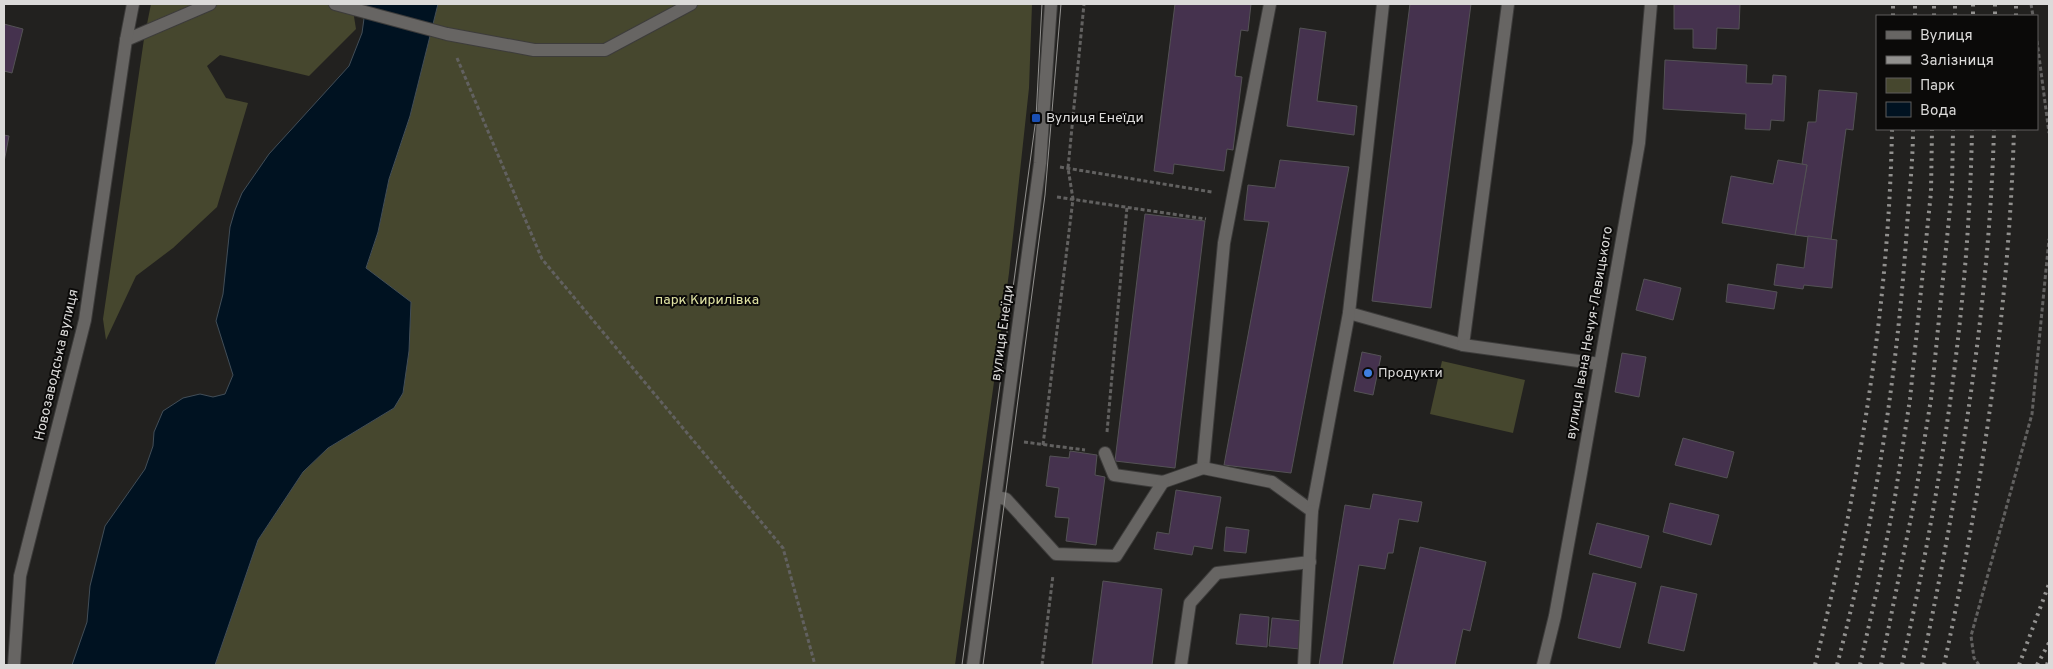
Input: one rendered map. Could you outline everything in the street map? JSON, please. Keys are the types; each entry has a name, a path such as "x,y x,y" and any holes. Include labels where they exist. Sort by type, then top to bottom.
{"street":[{"name":"Новозаводська вулиця","path":"14,665 20,576 86,320 126,40 133,4"},
{"path":"126,40 210,4"},
{"path":"335,4 447,34 534,50 605,50 691,4"},
{"name":"вулиця Енеїди","path":"973,665 1040,164 1050,44 1051,4"},
{"path":"1203,468 1224,243 1270,4"},
{"path":"1304,665 1312,511 1349,313 1383,4"},
{"path":"1464,345 1508,4"},
{"name":"вулиця Івана Нечуя-Левицького","path":"1543,665 1554,616 1639,143 1651,4"},
{"path":"1349,313 1464,345 1600,364"},
{"path":"1105,453 1114,475 1163,482 1203,468 1272,482 1312,511"},
{"path":"996,497 1006,499 1056,554 1116,556 1163,482"},
{"path":"1181,665 1190,603 1217,573 1310,562"}],"path":[{"path":"1043,445 1072,199 1068,168 1084,4"},
{"path":"447,34 542,259 783,548 814,665"},
{"path":"2038,48 2049,133"},
{"path":"1040,164 1234,195"},
{"path":"1036,194 1228,222"},
{"path":"1003,440 1105,453 1127,207"},
{"path":"1979,665 1974,658 1971,636 2032,414 2049,239"},
{"path":"1042,665 1056,554"}],"green space":[{"path":"151,4 352,4 356,29 309,76 220,55 207,66 226,98 248,103 217,207 173,248 136,276 106,340 103,319 144,39"},
{"name":"парк Кирилівка","path":"438,4 1032,4 1029,88 1009,273 955,665 215,665 258,540 303,472 328,448 394,408 411,302 366,269 378,232 389,179 410,116"},
{"path":"1442,361 1525,380 1513,433 1430,414"}],"water":[{"path":"366,4 438,4 410,116 389,179 378,232 366,268 411,302 409,351 403,393 394,408 328,448 303,472 258,540 215,665 72,665 87,622 90,586 105,526 145,469 153,446 154,432 163,411 183,398 200,394 213,397 225,394 233,375 216,321 223,294 230,227 242,193 269,154 349,66 362,33"}],"building":[{"path":"1175,4 1251,4 1248,31 1241,30 1235,76 1242,77 1233,150 1227,149 1224,171 1174,164 1173,174 1154,171"},
{"path":"1410,4 1471,4 1431,308 1372,301"},
{"path":"1674,4 1740,4 1739,29 1717,28 1716,49 1693,48 1693,29 1674,29"},
{"path":"4,24 23,29 12,73 4,71"},
{"path":"1300,28 1326,32 1317,101 1357,106 1354,135 1287,126"},
{"path":"1665,60 1747,65 1746,83 1772,84 1773,75 1786,76 1784,121 1771,120 1770,130 1745,129 1746,114 1663,109"},
{"path":"1819,90 1857,93 1853,130 1846,129 1831,240 1795,235 1807,165 1802,164 1808,122 1816,122"},
{"path":"4,135 9,136 4,162"},
{"path":"1280,160 1349,167 1291,473 1224,465 1269,222 1244,220 1248,185 1275,188"},
{"path":"1778,160 1807,165 1795,235 1722,223 1731,176 1773,184"},
{"path":"1145,214 1205,221 1175,468 1115,461"},
{"path":"1808,236 1837,240 1832,288 1804,285 1803,289 1774,285 1777,264 1804,268"},
{"path":"1644,279 1681,288 1673,320 1636,310"},
{"path":"1728,284 1777,292 1774,309 1726,302"},
{"name":"Продукти","path":"1362,352 1381,356 1373,395 1354,391"},
{"path":"1622,353 1646,357 1639,397 1615,392"},
{"path":"1683,438 1734,452 1727,478 1675,465"},
{"path":"1070,451 1097,455 1095,475 1105,477 1096,545 1066,541 1069,518 1055,517 1059,488 1046,486 1050,456 1069,458"},
{"path":"1176,490 1221,497 1212,549 1194,546 1192,555 1154,549 1157,532 1169,534"},
{"path":"1373,494 1422,502 1418,522 1399,519 1393,553 1388,553 1385,569 1359,565 1342,665 1319,665 1345,505 1370,509"},
{"path":"1670,503 1719,515 1711,545 1663,532"},
{"path":"1597,523 1649,536 1641,568 1589,554"},
{"path":"1226,527 1249,530 1246,553 1224,551"},
{"path":"1420,547 1486,562 1470,631 1463,629 1455,665 1393,665"},
{"path":"1593,573 1636,583 1620,648 1578,638"},
{"path":"1103,581 1162,589 1152,665 1092,665"},
{"path":"1661,586 1697,594 1684,651 1648,643"},
{"path":"1240,614 1269,617 1267,647 1236,644"},
{"path":"1272,618 1303,621 1300,649 1269,646"}],"tram line":[{"path":"962,665 1036,118 1042,4"},
{"path":"983,665 1045,195 1061,4"}],"railway":[{"path":"1893,4 1893,15"},
{"path":"1915,4 1915,15"},
{"path":"1934,4 1934,15"},
{"path":"1955,4 1955,15"},
{"path":"1973,4 1973,15"},
{"path":"1995,4 1995,15"},
{"path":"2016,4 2016,15"},
{"path":"1815,665 1845,533 1869,399 1885,264 1892,130"},
{"path":"1837,665 1863,557 1890,393 1903,282 1913,130"},
{"path":"1860,665 1895,497 1910,399 1931,192 1932,130"},
{"path":"1881,665 1915,498 1931,399 1952,188 1953,130"},
{"path":"1902,665 1929,533 1959,331 1970,196 1972,130"},
{"path":"1922,665 1936,599 1970,399 1986,264 1994,130"},
{"path":"1944,665 1982,466 2000,331 2011,196 2014,130"},
{"path":"2019,665 2049,584"},
{"path":"2037,665 2049,643"},
{"path":"2047,665 2049,658"}],"place":[{"name":"Вулиця Енеїди","path":"1036,118"},
{"name":"Продукти","path":"1368,373"}]}
